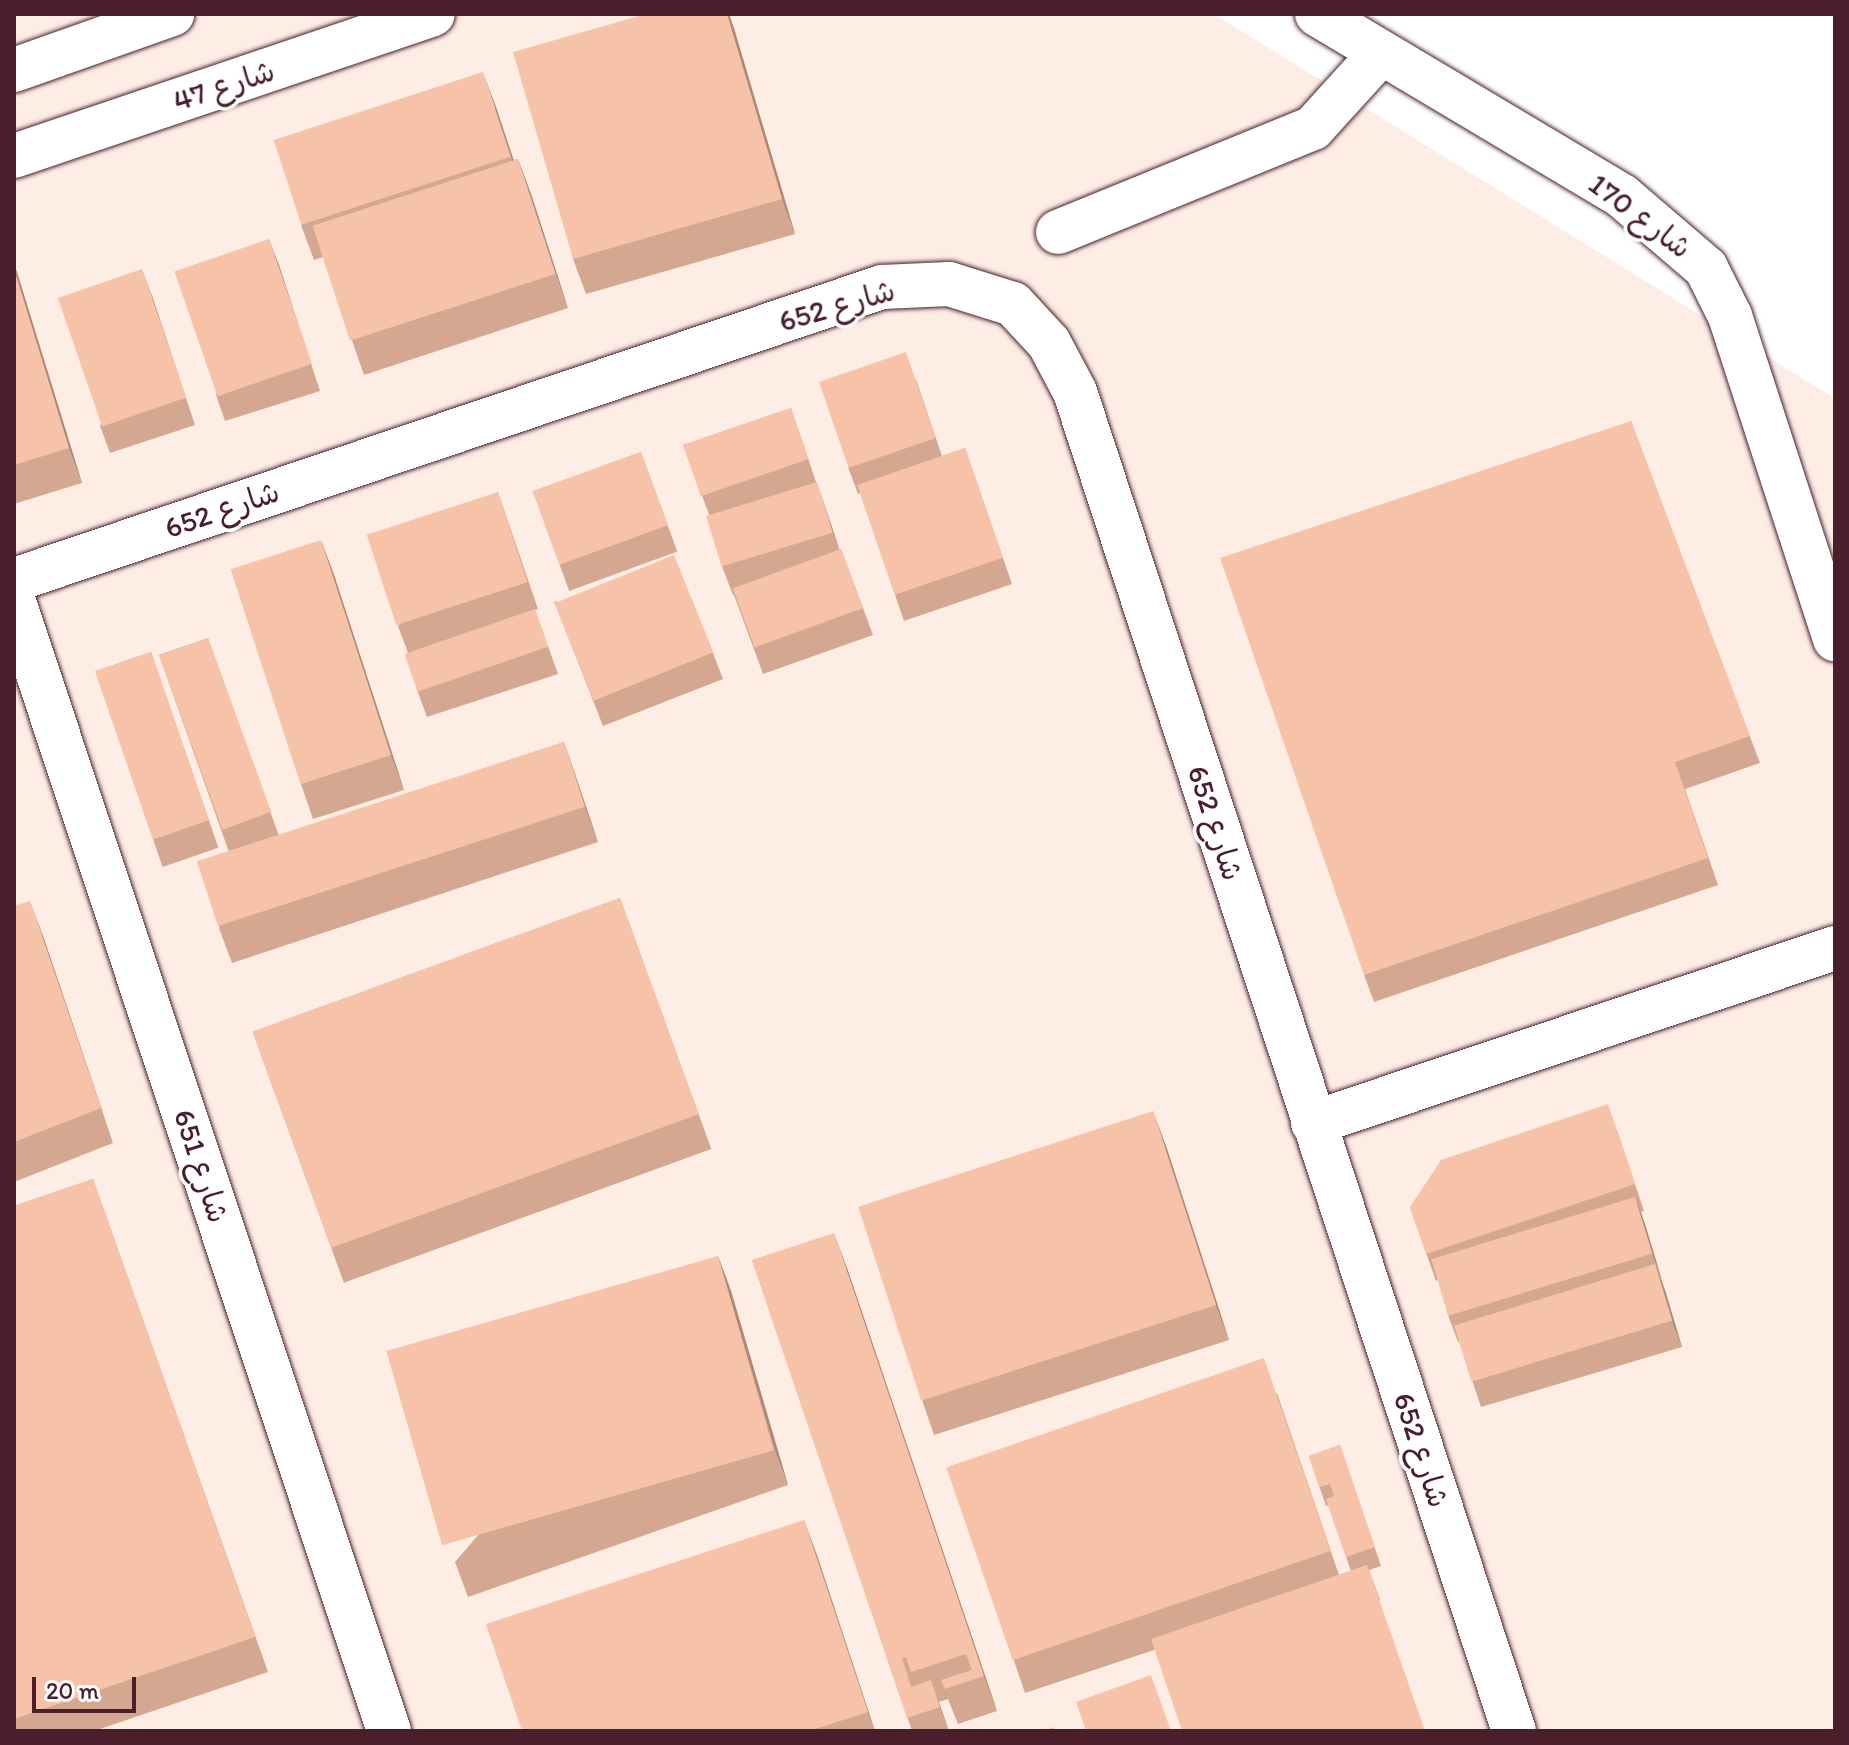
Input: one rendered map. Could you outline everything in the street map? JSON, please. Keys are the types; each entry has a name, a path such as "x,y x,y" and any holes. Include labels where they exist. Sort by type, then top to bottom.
{"street":[{"path":"23,62 172,14"},
{"name":"شارع 47","path":"14,156 433,14"},
{"name":"شارع 170","path":"1317,14 1622,196 1706,268 1730,316 1835,639"},
{"path":"1058,232 1313,128 1381,53"},
{"name":"شارع 652","path":"14,580 882,287 949,284 1013,304 1049,343 1075,392 1514,1731"},
{"name":"شارع 651","path":"14,602 389,1731"},
{"path":"1313,1123 1835,948"}],"shaded area":[{"path":"14,14 1214,14 1831,396 1835,408 1835,1731 14,1731"}],"building":[{"path":"646,14 727,14 782,199 573,259 513,52"},
{"path":"483,72 511,157 301,225 274,140"},
{"path":"518,159 555,274 350,341 313,226"},
{"path":"269,239 312,364 217,396 174,272"},
{"path":"14,269 69,448 14,465"},
{"path":"142,269 186,398 102,427 58,298"},
{"path":"906,352 936,438 849,468 819,382"},
{"path":"791,408 809,459 701,496 683,445"},
{"path":"1631,421 1750,736 1675,762 1708,858 1364,975 1220,558"},
{"path":"965,448 1003,558 895,595 857,485"},
{"path":"641,452 668,525 560,565 533,491"},
{"path":"817,482 832,533 722,567 706,516"},
{"path":"498,492 527,582 396,625 367,535"},
{"path":"321,540 391,755 300,784 231,569"},
{"path":"841,549 863,608 754,648 733,588"},
{"path":"674,555 713,652 594,701 554,603"},
{"path":"535,609 548,647 418,692 405,654"},
{"path":"208,638 271,812 222,830 159,656"},
{"path":"151,652 209,820 153,840 95,671"},
{"path":"564,742 585,807 218,926 197,861"},
{"path":"620,898 699,1114 331,1248 253,1032"},
{"path":"30,901 101,1108 14,1142 14,906"},
{"path":"1608,1104 1635,1184 1426,1254 1410,1207 1441,1160"},
{"path":"1153,1111 1216,1305 921,1401 858,1207"},
{"path":"93,1179 255,1637 14,1719 14,1206"},
{"path":"1635,1197 1652,1253 1449,1316 1431,1259"},
{"path":"834,1233 984,1676 945,1689 941,1680 972,1670 966,1654 911,1672 906,1657 902,1658 911,1687 931,1680 940,1707 907,1718 752,1260"},
{"path":"718,1256 774,1450 442,1545 386,1351"},
{"path":"1655,1264 1672,1320 1471,1382 1454,1325"},
{"path":"1264,1358 1330,1551 1013,1660 946,1467"},
{"path":"1340,1445 1375,1547 1346,1557 1326,1499 1334,1496 1330,1484 1319,1487 1309,1456"},
{"path":"804,1520 868,1712 809,1731 522,1731 486,1624"},
{"path":"1367,1565 1425,1731 1182,1731 1151,1639"},
{"path":"1151,1675 1171,1731 1086,1731 1076,1702"}]}
